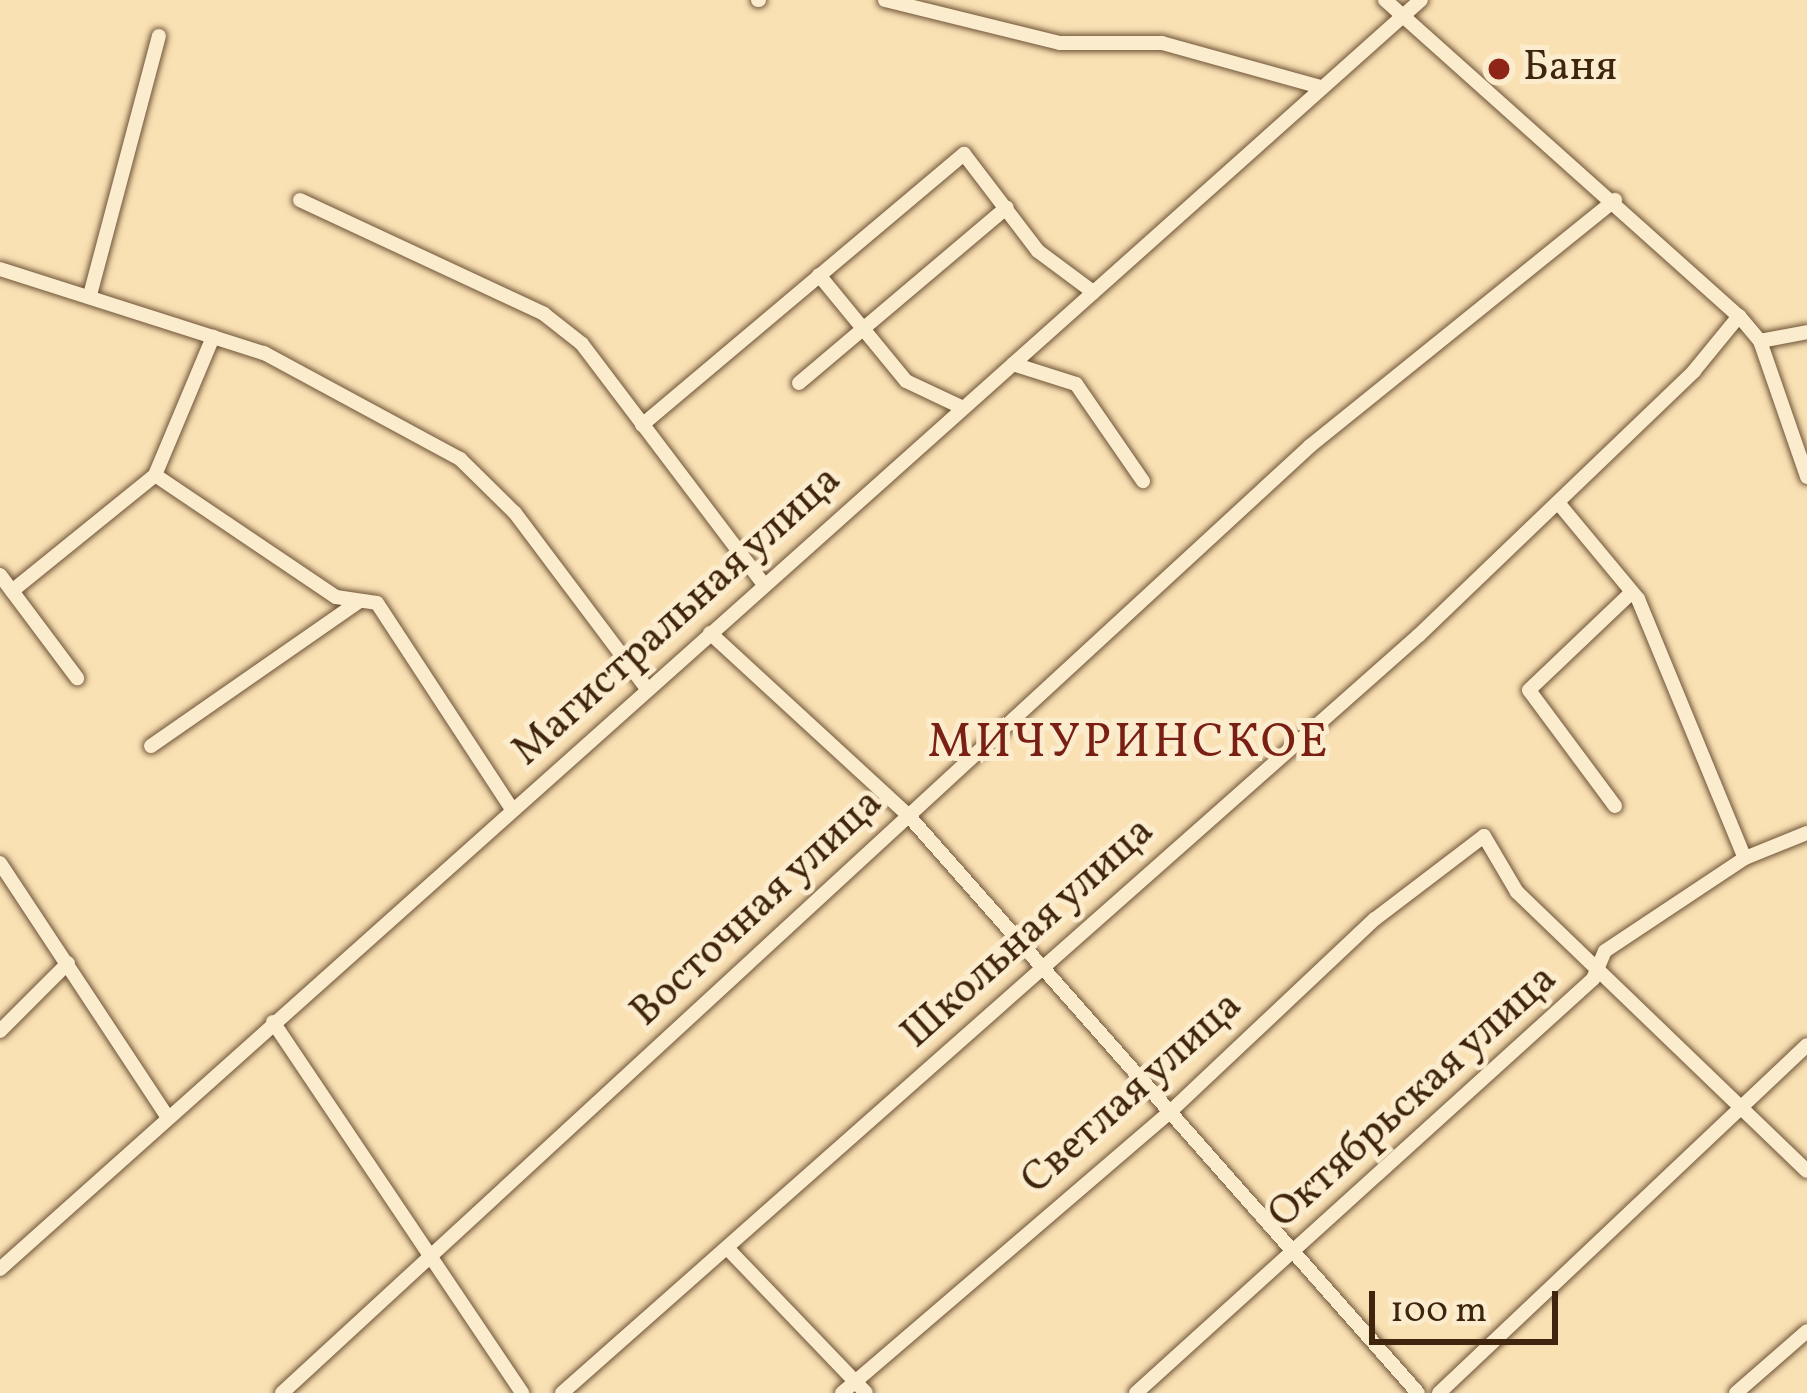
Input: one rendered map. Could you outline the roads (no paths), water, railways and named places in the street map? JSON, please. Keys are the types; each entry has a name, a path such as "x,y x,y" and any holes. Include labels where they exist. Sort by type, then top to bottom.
{"street":[{"path":"885,0 1060,43 1162,43 1321,87"},
{"path":"1384,0 1615,200 1739,316 1760,341 1807,477"},
{"name":"Магистральная улица","path":"0,1269 1421,0"},
{"path":"90,295 159,36"},
{"path":"642,425 964,154 1037,251 1094,292"},
{"path":"300,200 544,314 582,344 764,585"},
{"name":"Восточная улица","path":"282,1393 430,1250 1310,446 1615,200"},
{"path":"799,383 1007,207"},
{"path":"0,269 90,295 309,372 460,459 515,513 647,689"},
{"path":"819,275 906,381 962,408"},
{"name":"Школьная улица","path":"562,1393 1560,505 1739,316"},
{"path":"1760,341 1807,332"},
{"path":"12,591 154,475 213,337"},
{"path":"1013,364 1084,392 1112,448 1144,481"},
{"path":"154,475 357,603 377,603 512,809"},
{"path":"1560,505 1631,592 1702,737 1745,858"},
{"path":"0,575 77,678"},
{"path":"1615,806 1529,690 1631,592"},
{"path":"151,746 357,603"},
{"path":"710,633 907,814 1298,1249 1418,1393"},
{"name":"Октябрьская улица","path":"1136,1393 1597,970 1605,951 1745,858 1807,833"},
{"name":"Светлая улица","path":"842,1393 860,1387 1466,841 1484,836 1517,892 1597,970"},
{"path":"0,863 167,1116"},
{"path":"0,1031 68,963"},
{"path":"1597,970 1807,1171"},
{"path":"273,1022 522,1393"},
{"path":"1439,1393 1807,1045"},
{"path":"728,1249 860,1387"},
{"path":"1736,1393 1807,1330"}],"place":[{"name":"Баня","path":"1499,69"}],"district":[{"name":"МИЧУРИНСКОЕ","path":"1129,744"}]}
